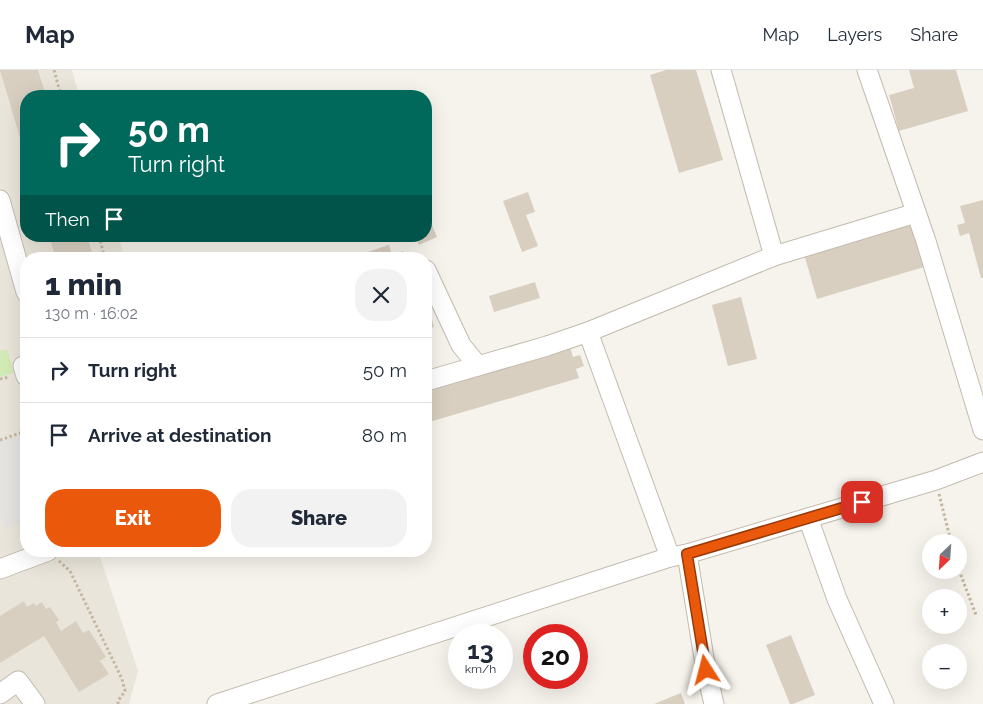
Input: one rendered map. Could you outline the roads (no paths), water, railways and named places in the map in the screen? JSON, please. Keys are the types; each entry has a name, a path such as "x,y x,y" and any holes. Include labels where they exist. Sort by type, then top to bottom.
{"lane":[{"path":"721,70 774,256"},
{"path":"867,70 916,213 983,430"},
{"path":"0,200 20,271"},
{"path":"432,379 588,332 774,256 916,213"},
{"path":"432,282 461,345 478,366"},
{"path":"588,332 678,555 714,704"},
{"path":"217,704 678,555 936,480 983,462"},
{"path":"808,518 837,599 884,704"},
{"path":"0,569 32,557"},
{"path":"0,694 18,681 35,704"}]}
